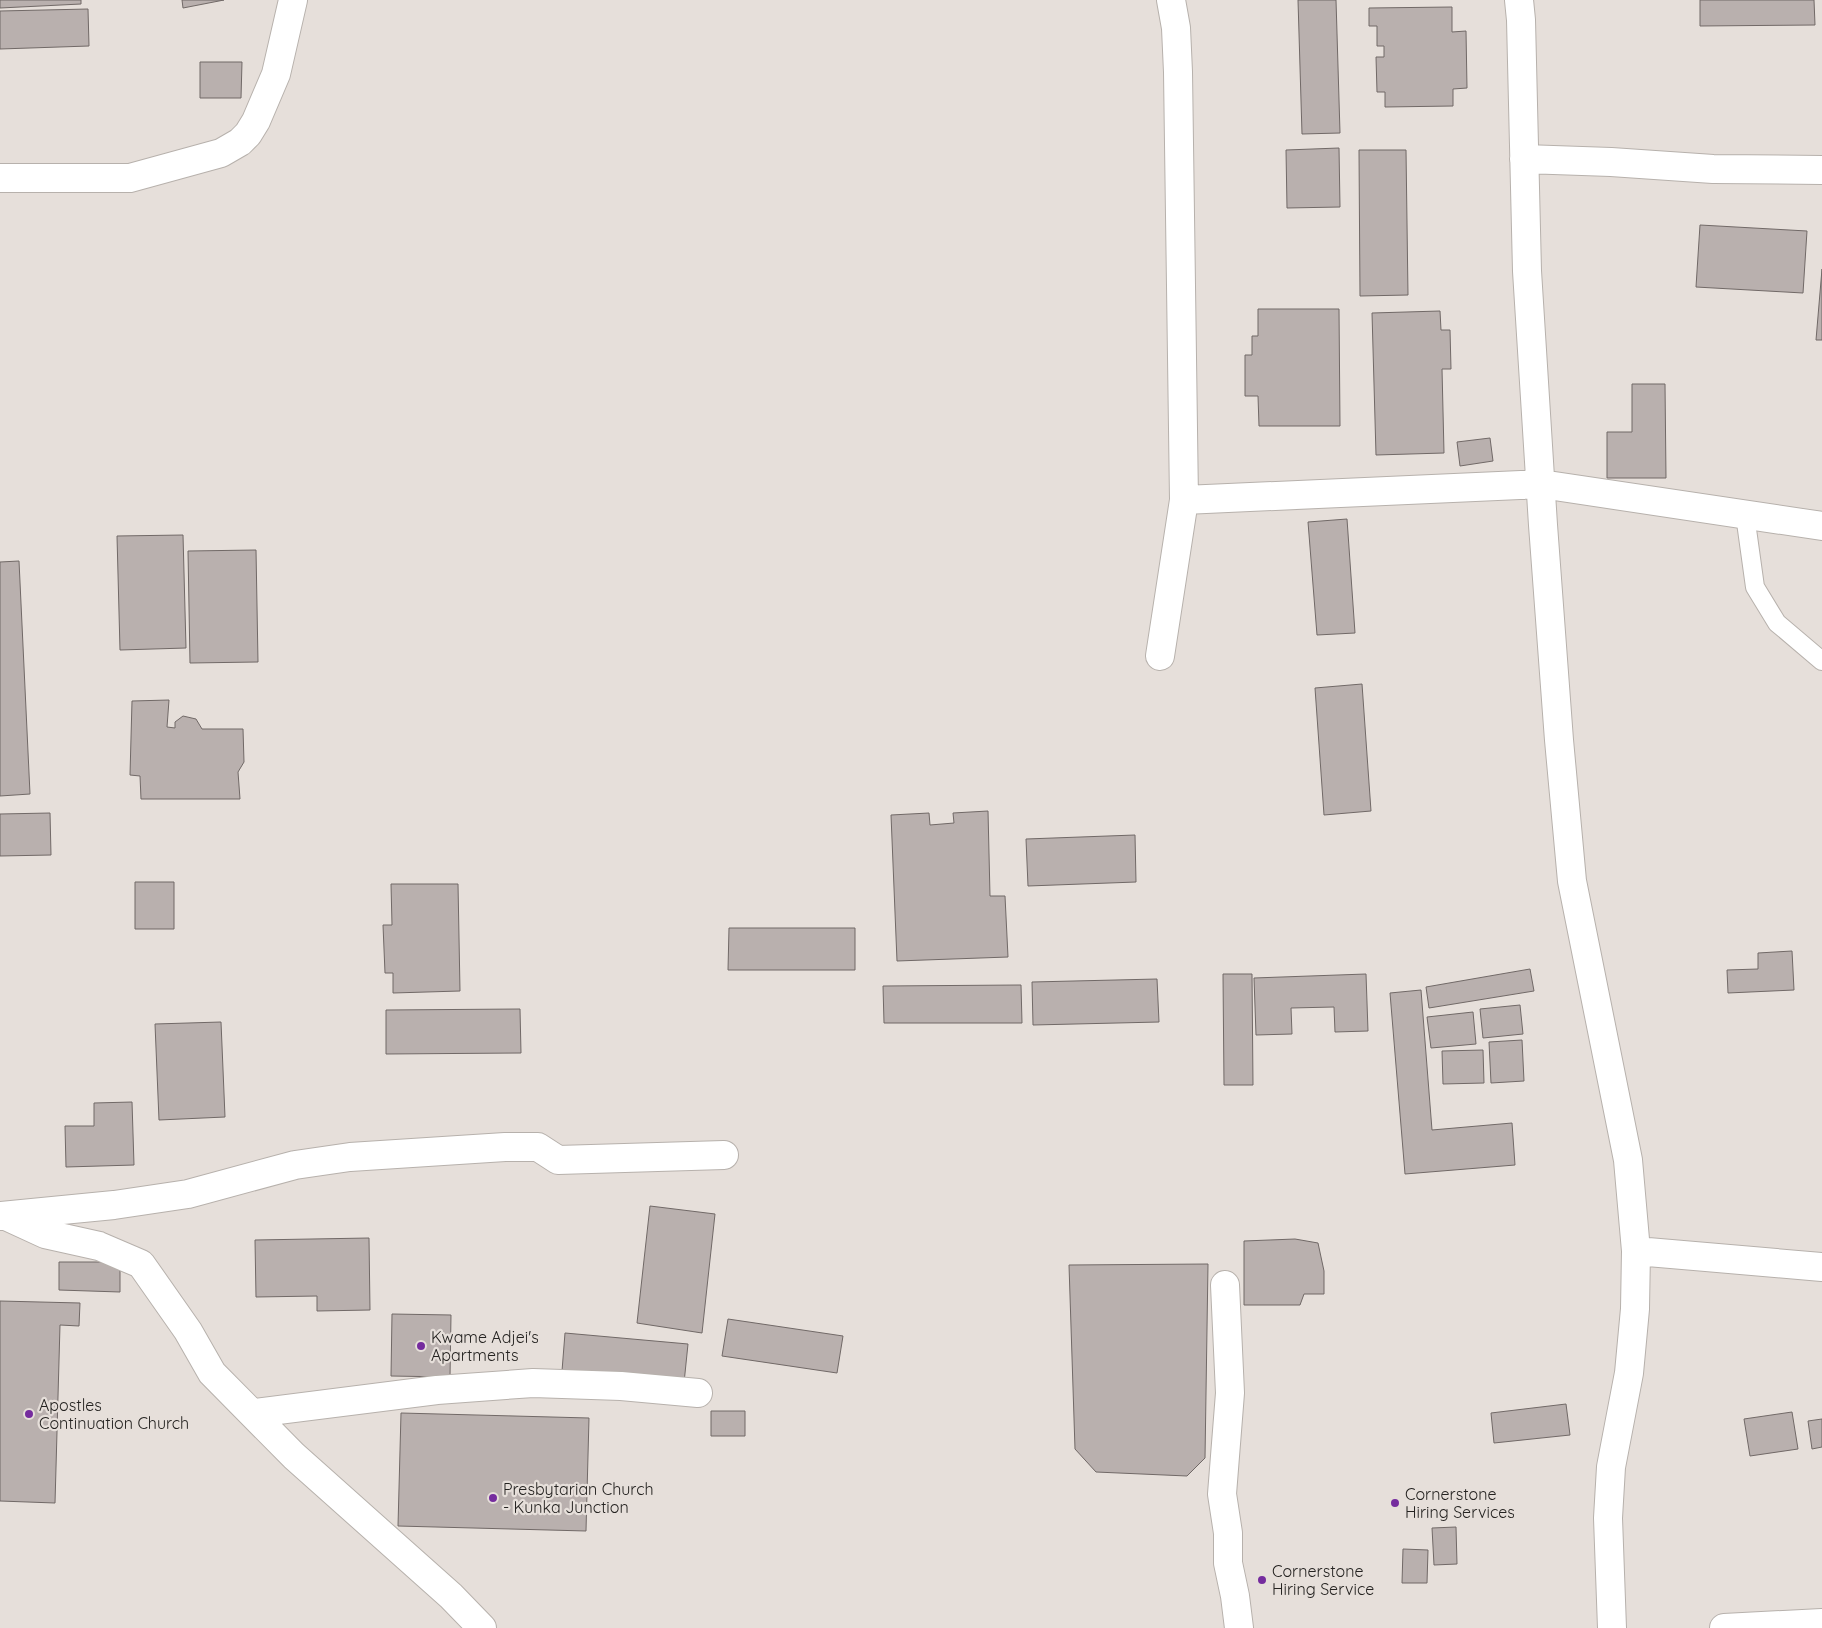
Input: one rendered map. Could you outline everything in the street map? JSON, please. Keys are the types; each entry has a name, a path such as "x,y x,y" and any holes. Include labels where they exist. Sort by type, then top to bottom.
{"street":[{"path":"0,178 130,178 221,153 240,142 248,134 256,121 276,74 293,0"},
{"path":"1160,656 1184,500 1178,72 1176,28 1171,0"},
{"path":"1518,0 1527,272 1540,484 1559,740 1572,881 1628,1160 1636,1251 1635,1309 1629,1373 1611,1467 1608,1518 1612,1628"},
{"path":"1524,159 1611,162 1713,169 1822,170"},
{"path":"1184,500 1540,484 1822,526"},
{"path":"2,1216 114,1205 188,1194 295,1164 350,1156 505,1148 538,1148 558,1160 724,1155"},
{"path":"2,1216 46,1234 99,1246 141,1264 188,1331 212,1373 254,1413 294,1456 451,1596 482,1628"},
{"path":"1636,1251 1822,1267"},
{"path":"1225,1285 1230,1394 1222,1494 1228,1533 1228,1563 1239,1628"},
{"path":"254,1413 437,1390 533,1383 621,1386 698,1393"},
{"path":"1724,1628 1811,1625"}],"lane":[{"path":"1745,515 1755,587 1777,624 1822,662"}],"building":[{"path":"0,0 81,0 81,4 0,8"},
{"path":"182,0 224,0 183,8"},
{"path":"1298,0 1336,0 1340,133 1302,134"},
{"path":"1700,0 1814,0 1815,25 1700,26"},
{"path":"1452,7 1452,32 1466,31 1467,88 1453,89 1453,106 1385,107 1385,92 1377,92 1376,57 1384,57 1384,46 1377,46 1377,26 1369,26 1369,8"},
{"path":"88,9 89,46 0,49 0,11"},
{"path":"200,62 242,62 241,98 200,98"},
{"path":"1339,148 1340,207 1287,208 1286,150"},
{"path":"1359,150 1406,150 1408,295 1360,296"},
{"path":"1700,225 1807,231 1803,293 1696,287"},
{"path":"1822,269 1822,340 1816,340"},
{"path":"1258,309 1339,309 1340,426 1259,426 1258,396 1245,396 1245,355 1252,355 1252,336 1258,336"},
{"path":"1440,311 1441,330 1450,330 1451,369 1442,369 1444,453 1376,455 1372,313"},
{"path":"1632,384 1665,384 1666,478 1607,478 1607,432 1632,432"},
{"path":"1490,438 1493,461 1460,466 1457,442"},
{"path":"1347,519 1355,633 1317,635 1308,522"},
{"path":"183,535 186,648 120,650 117,536"},
{"path":"256,550 258,662 190,663 188,551"},
{"path":"19,561 30,794 0,796 0,562"},
{"path":"1362,684 1371,811 1324,815 1315,688"},
{"path":"169,700 167,727 175,728 175,722 183,716 196,719 202,729 243,729 244,762 238,772 240,799 141,799 140,776 130,775 132,701"},
{"path":"988,811 990,896 1005,896 1008,957 897,961 891,815 929,813 930,825 954,823 953,813"},
{"path":"50,813 51,855 0,856 0,814"},
{"path":"1135,835 1136,882 1028,886 1026,839"},
{"path":"135,882 174,882 174,929 135,929"},
{"path":"391,884 458,884 460,991 393,993 393,973 385,973 383,925 392,925"},
{"path":"729,928 855,928 855,970 728,970"},
{"path":"1792,951 1794,990 1728,993 1727,970 1758,969 1758,953"},
{"path":"1530,969 1534,991 1429,1008 1426,987"},
{"path":"1223,974 1252,974 1253,1085 1224,1085"},
{"path":"1366,974 1368,1031 1335,1032 1334,1007 1291,1008 1292,1034 1256,1035 1254,978"},
{"path":"1157,979 1159,1022 1033,1025 1032,982"},
{"path":"1021,985 1022,1023 884,1023 883,986"},
{"path":"1421,990 1432,1130 1512,1123 1515,1165 1405,1174 1390,993"},
{"path":"1520,1005 1523,1034 1483,1038 1480,1009"},
{"path":"520,1009 521,1053 386,1054 386,1010"},
{"path":"1473,1012 1476,1044 1431,1048 1427,1017"},
{"path":"221,1022 225,1117 159,1120 155,1024"},
{"path":"1522,1040 1524,1081 1491,1083 1489,1042"},
{"path":"1483,1050 1484,1083 1443,1084 1442,1051"},
{"path":"132,1102 134,1165 66,1167 65,1126 94,1126 94,1103"},
{"path":"650,1206 715,1214 702,1333 637,1323"},
{"path":"369,1238 370,1310 317,1311 317,1296 256,1297 255,1240"},
{"path":"1295,1239 1318,1243 1324,1271 1324,1294 1304,1294 1300,1305 1244,1305 1244,1241"},
{"path":"59,1262 120,1262 120,1292 59,1290"},
{"path":"1208,1264 1205,1458 1187,1476 1096,1472 1075,1449 1069,1265"},
{"name":"Apostles Continuation Church","path":"0,1301 80,1303 79,1326 60,1325 55,1503 0,1501"},
{"name":"Kwame Adjei's Apartments","path":"392,1314 451,1315 450,1377 391,1376"},
{"path":"728,1319 843,1336 837,1373 722,1356"},
{"path":"565,1333 688,1344 684,1383 562,1371"},
{"path":"1566,1404 1570,1435 1494,1443 1491,1413"},
{"path":"711,1411 745,1411 745,1436 711,1436"},
{"path":"1792,1412 1798,1449 1750,1456 1744,1419"},
{"name":"Presbytarian Church - Kunka Junction","path":"401,1413 589,1418 586,1531 398,1526"},
{"path":"1822,1419 1822,1447 1812,1449 1808,1421"},
{"path":"1456,1527 1457,1564 1434,1565 1432,1528"},
{"path":"1403,1549 1428,1550 1427,1583 1402,1583"}],"place":[{"name":"Kwame Adjei's Apartments","path":"421,1346"},
{"name":"Apostles Continuation Church","path":"29,1414"},
{"name":"Presbytarian Church - Kunka Junction","path":"493,1498"},
{"name":"Cornerstone Hiring Services","path":"1395,1503"},
{"name":"Cornerstone Hiring Service","path":"1262,1580"}]}
